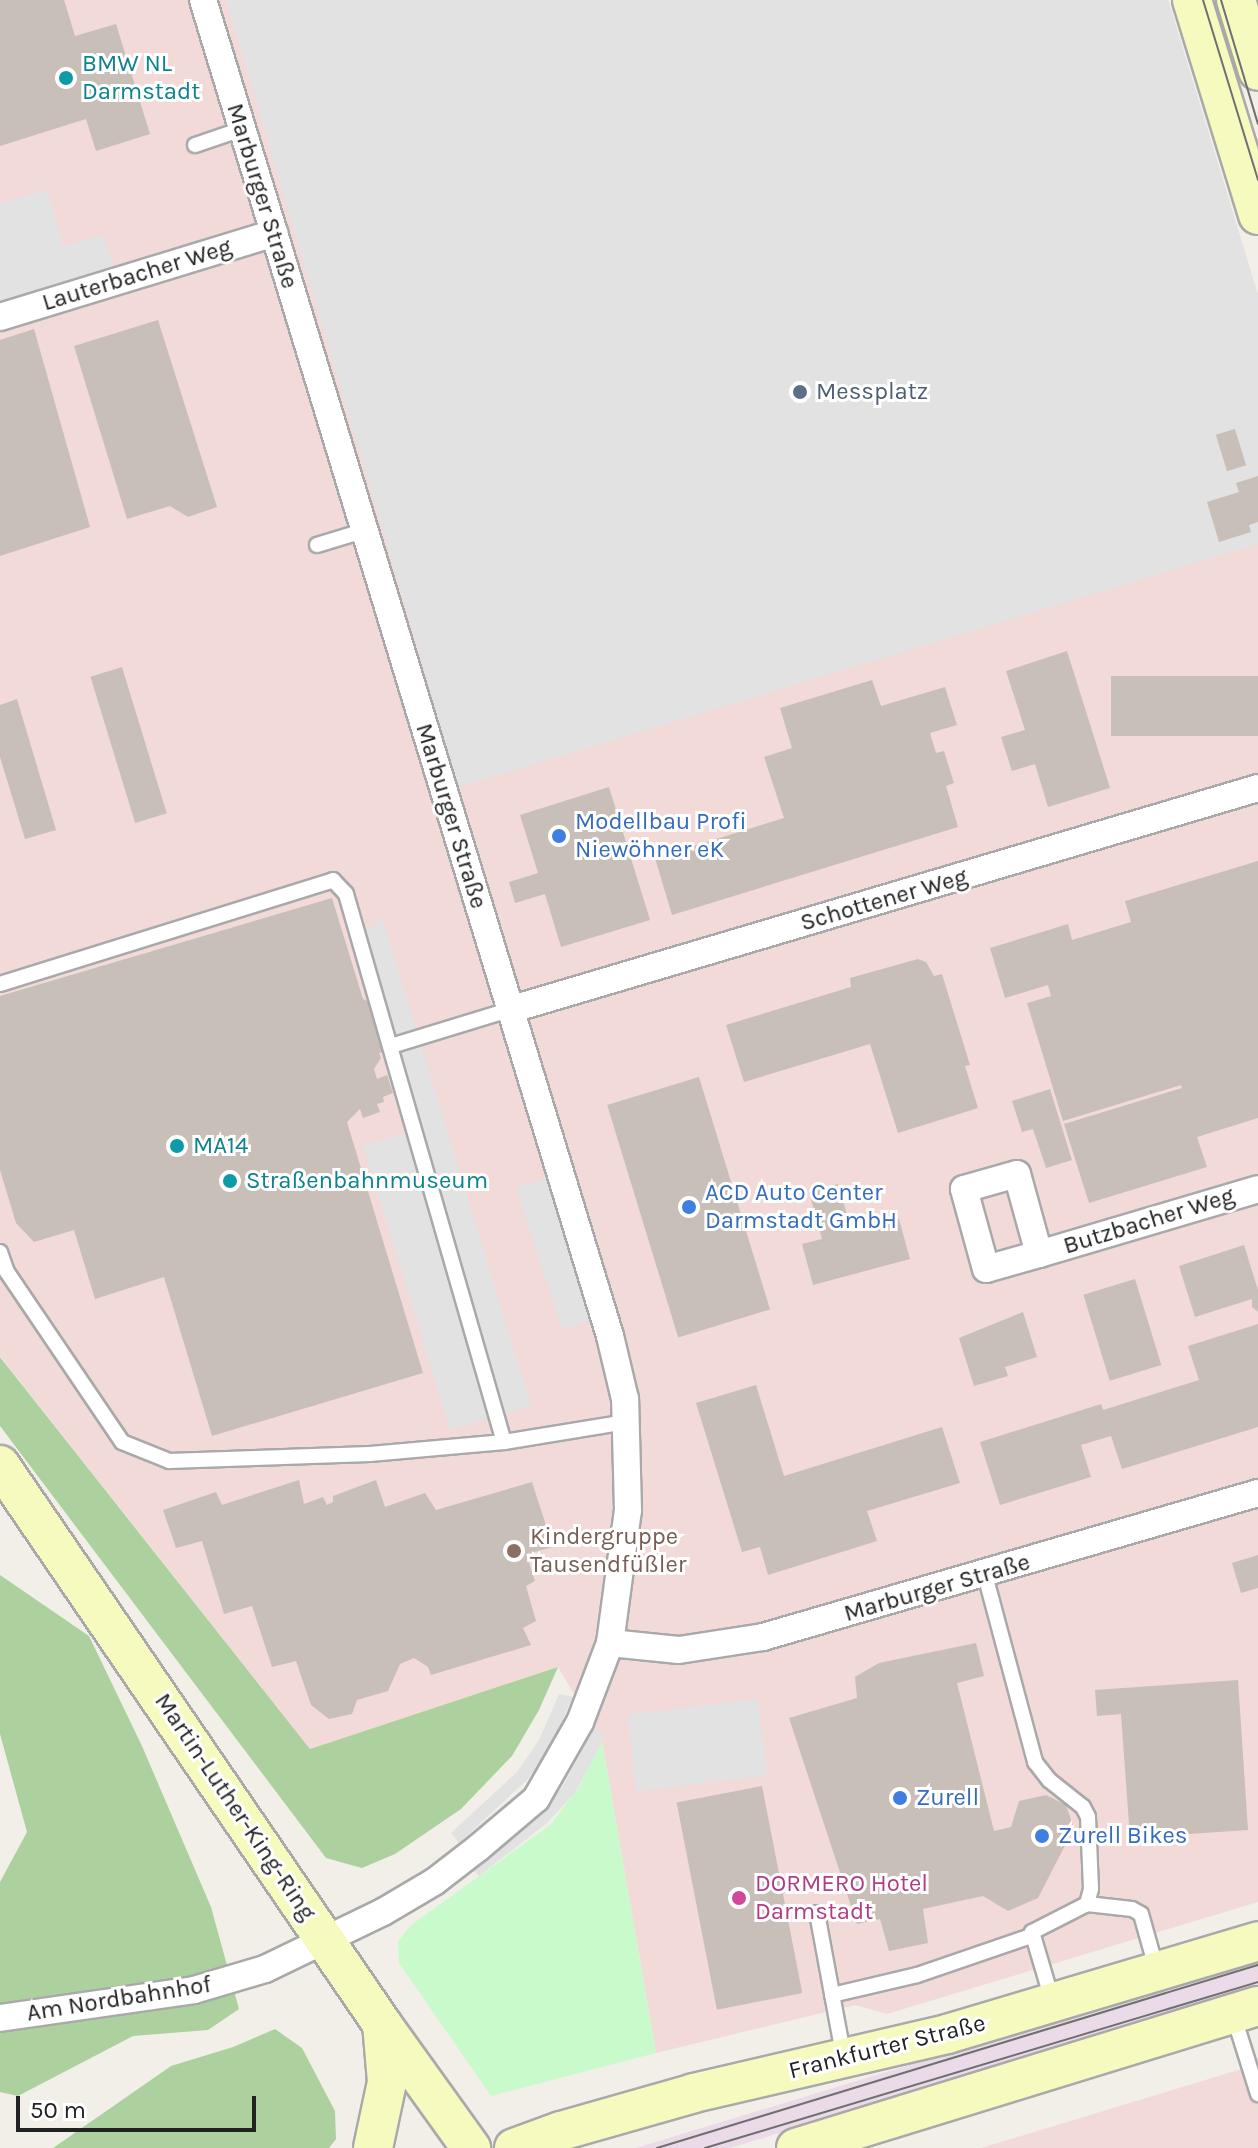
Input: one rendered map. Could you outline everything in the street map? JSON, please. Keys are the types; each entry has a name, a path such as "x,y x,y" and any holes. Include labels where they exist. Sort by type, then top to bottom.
{"main road":[{"path":"1192,0 1258,215"},
{"path":"1236,0 1258,71"},
{"name":"Martin-Luther-King-Ring","path":"0,1465 382,2024 471,2148"},
{"name":"Frankfurter Straße","path":"514,2148 561,2131 694,2093 947,2034 1258,1941"},
{"path":"796,2148 1246,2010"},
{"path":"373,2148 387,2082 382,2024"}],"street":[{"name":"Marburger Straße","path":"203,0 610,1336 626,1422 628,1510 610,1643 580,1722 536,1799 434,1882 326,1940"},
{"name":"Lauterbacher Weg","path":"0,317 274,233"},
{"name":"Schottener Weg","path":"509,1010 1258,788"},
{"name":"Butzbacher Weg","path":"1039,1254 1258,1189"},
{"name":"Marburger Straße","path":"610,1643 679,1650 763,1637 985,1575 1258,1493"},
{"name":"Am Nordbahnhof","path":"0,2018 194,1990 265,1969 326,1940"}],"lane":[{"path":"195,145 242,129"},
{"path":"317,545 363,531"},
{"path":"0,984 333,880 346,894 504,1442"},
{"path":"391,1046 509,1010"},
{"path":"0,1252 7,1272 122,1442 169,1461 370,1454 504,1442 626,1422"},
{"path":"985,1575 1035,1762 1049,1780 1083,1807 1088,1817 1091,1889 1087,1904"},
{"path":"832,1995 917,1975 1031,1936 1038,1926 1087,1904 1132,1909 1141,1914 1157,1971"},
{"path":"817,1913 845,2058"},
{"path":"1031,1936 1048,1986"},
{"path":"1246,2010 1258,2094"}],"shaded area":[{"path":"0,0 1168,0 1258,295 1258,1902 887,2014 855,2005 656,2053 602,1741 558,1667 310,1749 0,1356"},
{"name":"Messplatz","path":"226,0 1168,0 1258,295 1258,544 459,787"},
{"path":"48,190 63,247 103,235 115,272 0,308 0,203"},
{"path":"382,917 531,1406 450,1430 363,1145 415,1131 360,940"},
{"path":"559,1174 605,1316 562,1330 516,1188"},
{"path":"559,1694 573,1697 550,1747 528,1779 459,1843 451,1833 517,1772 539,1740"},
{"path":"758,1699 767,1775 636,1792 627,1715"},
{"path":"594,1728 606,1735 575,1793 547,1823 479,1876 471,1868 540,1815 563,1786"},
{"path":"1258,1959 1258,1988 730,2148 636,2148"},
{"path":"1258,2064 1258,2148 981,2148"}],"green space":[{"path":"0,1357 310,1749 558,1667 539,1710 512,1756 461,1809 395,1854 362,1868 326,1858 0,1426"},
{"path":"0,1575 89,1636 142,1746 211,1907 239,2009 208,2030 133,2036 18,2096 0,2092 0,1882 27,1832 0,1734"},
{"path":"602,1741 656,2053 491,2096 399,1963 398,1942 410,1926 550,1825 578,1789"},
{"path":"275,2029 302,2048 335,2111 336,2139 329,2148 53,2148 171,2066 233,2047"}],"building":[{"name":"BMW NL Darmstadt","path":"0,0 64,0 75,36 116,24 150,134 96,151 86,119 0,146"},
{"path":"158,320 217,507 188,517 170,506 127,519 74,346"},
{"path":"34,329 90,527 0,556 0,340"},
{"path":"1235,429 1246,465 1227,471 1216,435"},
{"path":"1258,476 1258,522 1249,525 1251,532 1219,542 1207,502 1239,492 1236,483"},
{"path":"1067,651 1110,788 1048,807 1035,764 1012,771 1001,737 1025,730 1006,671"},
{"path":"122,667 167,813 135,823 90,677"},
{"path":"1111,676 1258,676 1258,736 1111,736"},
{"path":"872,680 881,706 945,687 957,725 930,733 936,753 944,751 954,783 946,786 958,827 672,915 655,858 784,818 764,757 792,748 780,708"},
{"path":"17,699 56,830 25,839 0,757 0,705"},
{"path":"609,787 650,920 561,947 545,894 515,903 509,882 538,873 520,815"},
{"path":"1258,861 1258,1118 1197,1137 1207,1167 1089,1203 1064,1124 1182,1088 1181,1085 1063,1121 1027,1003 1051,996 1048,985 1005,998 990,948 1068,924 1072,940 1131,922 1125,901"},
{"name":"MA14","path":"332,898 363,999 369,1002 385,1051 379,1053 381,1058 374,1069 377,1079 387,1075 393,1093 377,1104 380,1112 363,1118 360,1109 347,1122 423,1373 212,1436 164,1277 95,1299 74,1230 34,1242 16,1223 0,1170 0,996"},
{"path":"918,959 926,962 934,976 942,974 970,1065 965,1066 978,1108 898,1133 870,1044 744,1082 726,1025 851,987 850,978"},
{"name":"ACD Auto Center Darmstadt GmbH","path":"699,1077 770,1309 678,1337 607,1105"},
{"path":"1050,1089 1072,1160 1046,1168 1033,1129 1022,1132 1012,1101"},
{"path":"838,1184 852,1232 899,1219 910,1259 813,1285 802,1244 822,1239 809,1192"},
{"path":"1244,1245 1258,1290 1258,1312 1252,1307 1252,1299 1195,1317 1179,1266"},
{"path":"1135,1279 1161,1365 1110,1381 1083,1295"},
{"path":"1023,1312 1037,1357 1005,1367 1008,1376 974,1386 959,1338"},
{"path":"1258,1324 1258,1427 1122,1469 1111,1436 1081,1445 1091,1477 1000,1505 980,1442 1101,1404 1103,1410 1199,1380 1188,1346"},
{"path":"756,1385 784,1476 942,1427 960,1483 867,1511 877,1541 768,1575 760,1547 742,1552 696,1403"},
{"path":"299,1480 304,1504 323,1497 327,1505 333,1502 333,1496 376,1480 385,1507 425,1493 436,1510 532,1482 553,1547 526,1554 535,1581 526,1586 536,1621 523,1628 531,1645 431,1675 428,1667 414,1658 400,1664 388,1691 357,1700 352,1714 329,1719 311,1705 296,1661 272,1667 252,1606 224,1614 202,1541 176,1548 163,1510 216,1492 222,1505"},
{"path":"1258,1555 1258,1588 1241,1593 1232,1563"},
{"name":"Zurell","path":"976,1643 984,1676 957,1683 994,1831 1011,1827 1019,1801 1046,1795 1066,1805 1074,1828 1038,1898 1008,1911 983,1896 923,1909 928,1943 889,1951 880,1919 857,1924 789,1718 857,1698 855,1677 879,1663"},
{"path":"1238,1680 1248,1830 1130,1838 1121,1714 1097,1716 1095,1690"},
{"name":"DORMERO Hotel Darmstadt","path":"762,1786 802,1993 717,2010 677,1803"}],"tram line":[{"path":"1203,0 1258,180"},
{"path":"1221,0 1258,124"},
{"path":"657,2148 1258,1965"},
{"path":"705,2148 1258,1982"}],"place":[{"name":"BMW NL Darmstadt","path":"66,78"},
{"name":"Messplatz","path":"800,392"},
{"name":"Modellbau Profi Niewöhner eK","path":"559,836"},
{"name":"MA14","path":"177,1146"},
{"name":"Straßenbahnmuseum","path":"230,1181"},
{"name":"ACD Auto Center Darmstadt GmbH","path":"689,1207"},
{"name":"Kindergruppe Tausendfüßler","path":"514,1551"},
{"name":"Zurell","path":"900,1798"},
{"name":"Zurell Bikes","path":"1042,1836"},
{"name":"DORMERO Hotel Darmstadt","path":"739,1898"}]}
